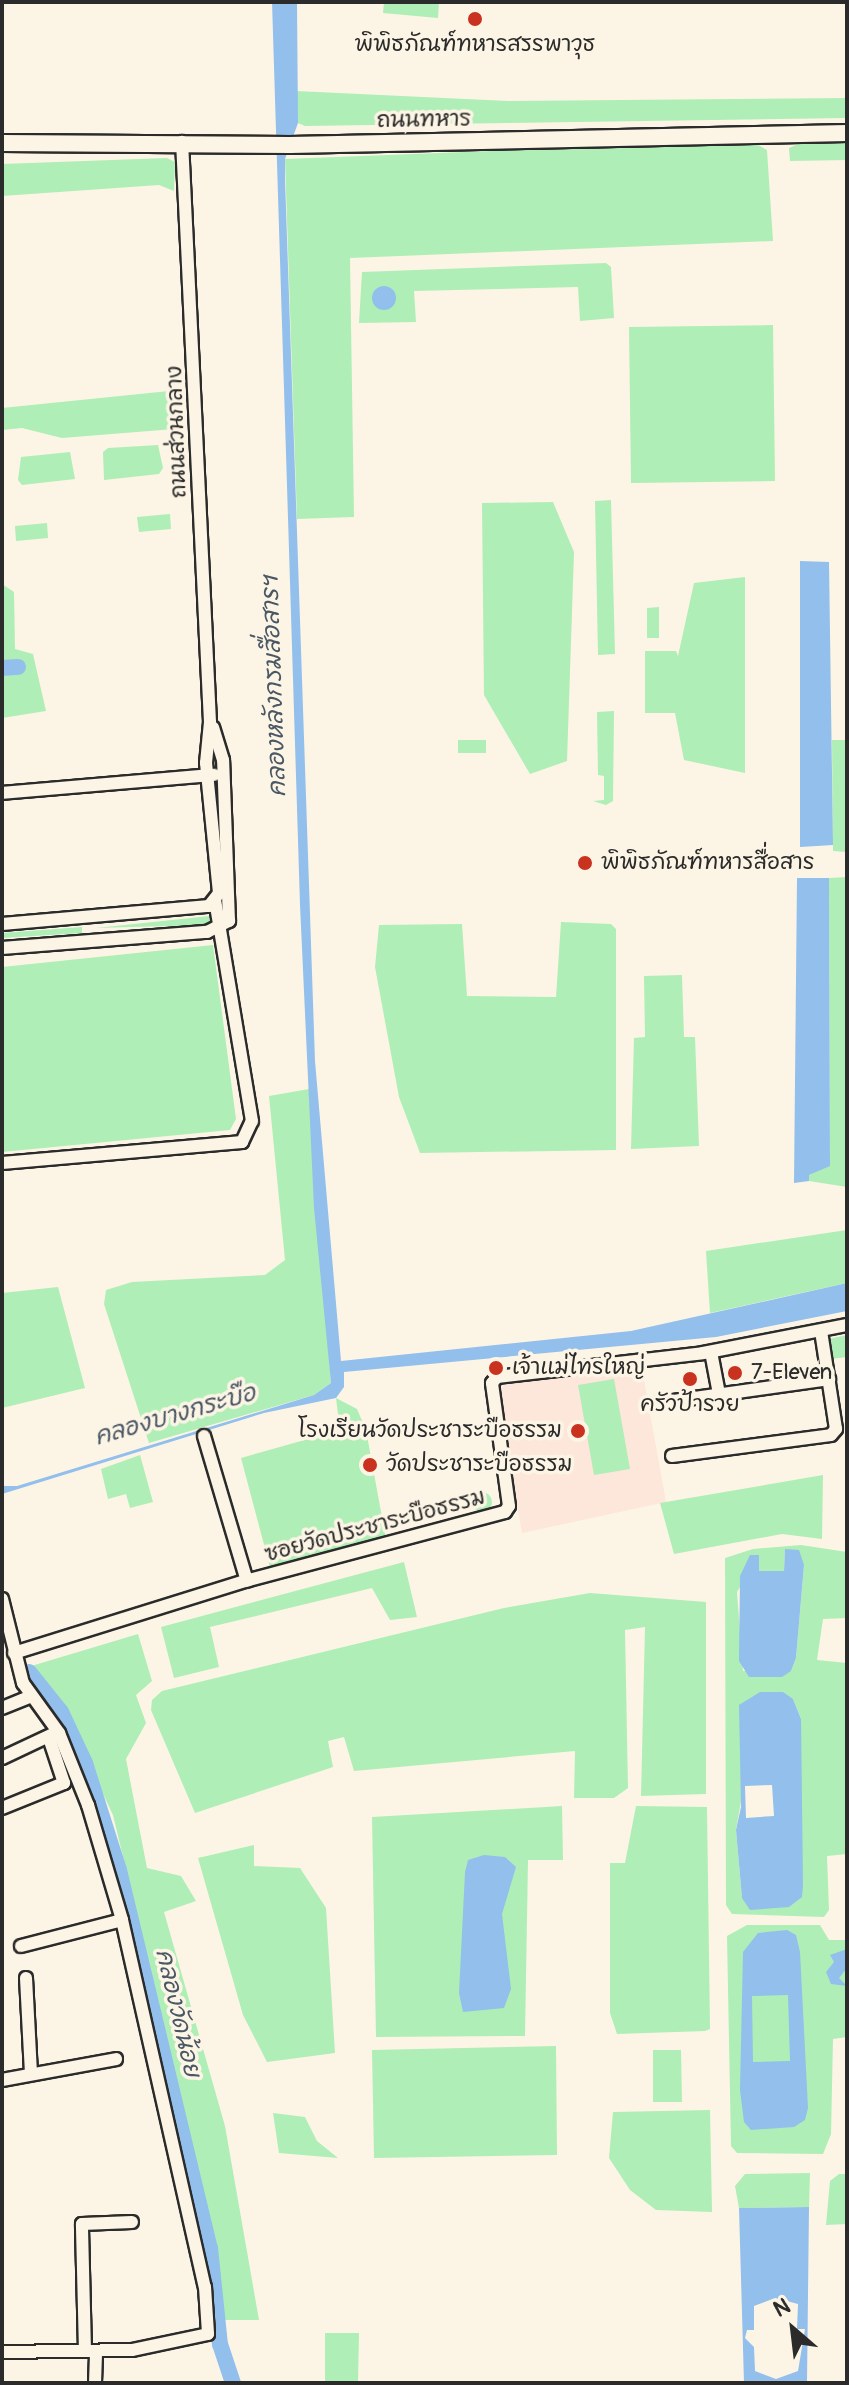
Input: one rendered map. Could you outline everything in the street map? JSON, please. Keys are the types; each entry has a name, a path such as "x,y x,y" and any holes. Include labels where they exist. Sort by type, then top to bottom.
{"main road":[{"name":"ถนนทหาร","path":"2,143 290,145 847,133"}],"street":[{"name":"ถนนส่วนกลาง","path":"2,1163 242,1142 252,1121 215,901 219,893 208,776 210,722 182,142"},
{"name":"ถนนส่วนกลาง","path":"210,722 224,774 232,912 220,927"},
{"path":"2,793 224,774"},
{"path":"2,924 209,906 215,901"},
{"path":"88,918 90,941"},
{"path":"2,948 220,927"},
{"name":"ซอยวัดประชาระบือธรรม","path":"13,1649 247,1581 505,1512 509,1506 492,1383 497,1377 711,1352 847,1325"},
{"path":"672,1456 831,1435 836,1429 821,1331"},
{"path":"711,1352 719,1394"},
{"path":"659,1403 829,1379"},
{"path":"204,1436 247,1581"},
{"path":"2,1599 13,1649 31,1696 88,1805 122,1920 199,2255 208,2334 145,2348 2,2352"},
{"path":"2,1708 31,1696"},
{"path":"2,1758 53,1734"},
{"path":"2,1808 64,1783 53,1734"},
{"path":"21,1946 122,1920"},
{"path":"26,1978 31,2074"},
{"path":"2,2080 116,2059"},
{"path":"95,2383 82,2224 132,2222"}],"shaded area":[{"name":"โรงเรียนวัดประชาระบือธรรม","path":"642,1369 666,1502 522,1533 497,1392 506,1384"}],"green space":[{"path":"384,2 439,2 438,18 383,13"},
{"path":"296,91 508,101 847,98 847,118 305,126 298,123"},
{"path":"808,140 847,140 847,160 790,161 789,148"},
{"path":"751,141 767,150 773,241 350,258 354,517 297,519 285,159"},
{"path":"167,158 175,162 174,191 159,185 2,196 2,164"},
{"path":"606,263 611,267 614,318 580,321 578,287 414,291 416,322 359,323 362,272"},
{"path":"773,325 775,481 631,483 629,327"},
{"path":"169,391 174,429 62,438 22,428 2,430 2,408"},
{"path":"158,445 163,468 159,474 104,480 103,452 108,448"},
{"path":"70,452 75,479 22,485 18,480 21,457"},
{"path":"611,500 615,654 598,655 595,501"},
{"path":"553,502 574,552 567,761 530,774 484,695 482,503"},
{"path":"170,514 171,529 139,532 137,517"},
{"path":"47,523 48,538 16,541 15,526"},
{"path":"745,577 745,773 684,760 675,713 645,713 645,651 676,651 678,656 694,583"},
{"path":"2,584 14,592 15,649 33,654 46,711 2,718"},
{"path":"659,607 659,638 647,638 647,608"},
{"path":"614,711 613,801 606,805 593,801 604,800 604,776 598,775 597,712"},
{"path":"458,740 486,740 486,753 458,753"},
{"path":"832,740 847,740 847,852 833,851"},
{"path":"847,877 847,1187 809,1181 809,1175 830,1165 829,878"},
{"path":"210,916 214,921 206,925 96,928"},
{"path":"561,922 611,924 616,929 616,1150 420,1153 399,1097 375,967 379,925 462,924 467,996 556,997"},
{"path":"82,927 82,933 2,938 2,933"},
{"path":"213,945 236,1119 230,1130 2,1152 2,967"},
{"path":"682,975 684,1037 695,1037 699,1146 631,1149 634,1038 645,1037 644,976"},
{"path":"309,1089 331,1383 314,1395 149,1443 104,1304 106,1290 132,1282 265,1275 285,1260 269,1096"},
{"path":"847,1230 847,1283 710,1313 706,1251"},
{"path":"58,1287 85,1388 2,1408 2,1293"},
{"path":"847,1335 847,1357 831,1359 829,1339"},
{"path":"614,1379 630,1469 594,1475 578,1385"},
{"path":"336,1398 357,1409 366,1430 386,1539 271,1571 241,1458 340,1430"},
{"path":"140,1455 153,1502 130,1508 126,1494 108,1499 101,1469"},
{"path":"823,1475 822,1539 782,1534 674,1554 660,1503"},
{"path":"478,1492 486,1492 492,1502 486,1512 478,1512 472,1506 472,1498"},
{"path":"801,1545 847,1552 847,1618 823,1619 817,1660 847,1663 847,1854 827,1856 829,1910 824,1917 732,1914 726,1905 725,1558 753,1549","holes":["785,1550 804,1565 796,1658 791,1671 743,1671 737,1592 759,1555 759,1571 784,1571","760,1692 793,1699 801,1719 801,1897 742,1898 736,1830"]},
{"path":"404,1562 417,1617 390,1620 372,1588 210,1627 219,1667 174,1678 161,1627"},
{"path":"590,1593 706,1602 706,1794 641,1796 645,1627 625,1630 628,1788 614,1798 574,1798 575,1751 354,1771 344,1737 328,1741 333,1767 195,1813 151,1710 152,1700 162,1691 504,1608"},
{"path":"138,1634 152,1681 136,1695 146,1723 126,1759 147,1868 181,1876 196,1901 164,1912 225,2126 259,2320 224,2320 217,2248 113,1815 55,1692 28,1667"},
{"path":"562,1806 563,1860 528,1860 525,2036 376,2037 372,1817"},
{"path":"636,1806 707,1807 710,2029 705,2031 617,2034 610,2013 610,1863 625,1863"},
{"path":"254,1845 254,1866 300,1868 326,1908 335,2053 267,2062 243,2015 198,1858"},
{"path":"747,1925 820,1925 829,1940 847,1940 847,2037 833,2039 831,2134 823,2154 737,2153 731,2146 727,1936"},
{"path":"556,2046 557,2155 374,2158 372,2050"},
{"path":"653,2050 681,2050 682,2102 653,2102"},
{"path":"710,2110 712,2212 656,2210 630,2190 609,2158 613,2112"},
{"path":"273,2113 305,2117 317,2141 338,2158 279,2153"},
{"path":"810,2173 809,2207 739,2208 735,2186 745,2174"},
{"path":"839,2174 847,2174 847,2224 826,2225 830,2181"},
{"path":"325,2333 359,2333 358,2383 325,2383"}],"water":[{"path":"272,2 297,2 298,123 285,159 285,179 315,1061 341,1361 631,1331 847,1283 847,1311 716,1337 344,1372 344,1387 336,1398 264,1413 2,1494 2,1486 17,1486 314,1395 331,1383 314,1208 300,905"},
{"path":"384,286 392,290 396,298 392,306 384,310 376,306 372,298 376,290"},
{"path":"800,561 829,562 833,845 800,847"},
{"path":"797,878 829,878 830,1166 809,1175 809,1181 794,1183"},
{"path":"785,1549 799,1550 804,1565 796,1658 791,1671 782,1677 749,1677 739,1661 740,1576 750,1555 759,1555 759,1571 784,1571"},
{"path":"760,1692 783,1692 793,1699 801,1719 803,1885 802,1897 789,1907 750,1910 742,1898 736,1830 741,1807 739,1705","holes":["772,1785 774,1816 746,1818 745,1786"]},
{"path":"484,1855 505,1857 516,1867 502,1914 511,1989 504,2008 463,2012 459,1993 465,1872 468,1860"},
{"path":"787,1930 796,1935 800,1952 808,2108 805,2120 794,2127 751,2130 744,2122 740,2090 743,1952 758,1933","holes":["788,1995 790,2061 753,2062 752,1996"]},
{"path":"847,1949 847,1968 839,1978 847,1986 831,1984 826,1972 834,1962 830,1955"},
{"path":"809,2207 807,2383 744,2383 739,2208","holes":["775,2298 798,2304 797,2329 805,2329 798,2371 776,2379 755,2371 754,2347 745,2338 747,2330 754,2330 754,2306"]}],"waterway":[{"path":"2,668 18,667"},
{"name":"คลองวัดน้อย","path":"29,1672 61,1712 85,1763 119,1870 210,2248 220,2344 233,2383"}],"place":[{"name":"พิพิธภัณฑ์ทหารสรรพาวุธ","path":"475,19"},
{"name":"พิพิธภัณฑ์ทหารสื่อสาร","path":"585,863"},
{"name":"เจ้าแม่ไทรใหญ่","path":"496,1368"},
{"name":"7-Eleven","path":"735,1373"},
{"name":"ครัวป้ารวย","path":"690,1379"},
{"name":"โรงเรียนวัดประชาระบือธรรม","path":"578,1431"},
{"name":"วัดประชาระบือธรรม","path":"370,1465"}],"water label":[{"name":"คลองหลังกรมสื่อสารฯ","path":"274,686"},
{"name":"คลองบางกระบือ","path":"175,1415"}]}
